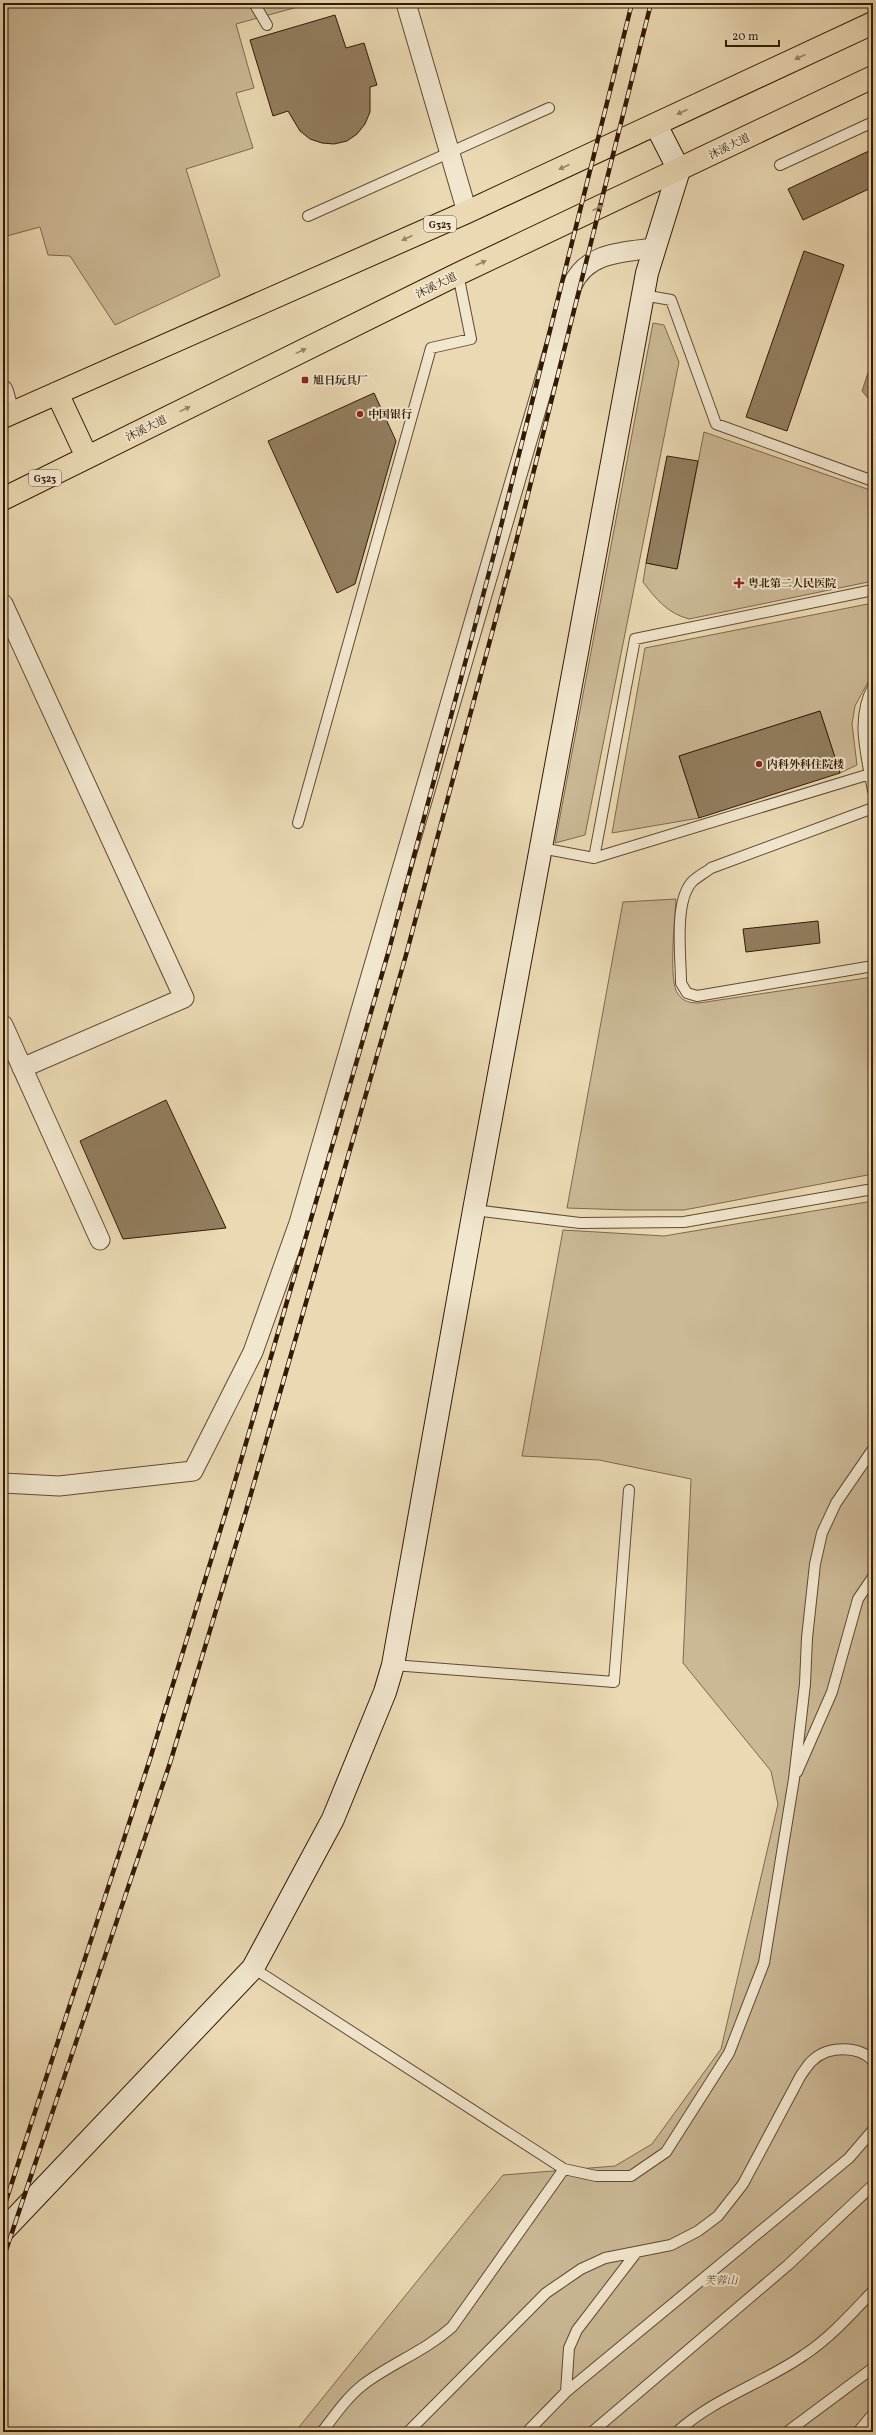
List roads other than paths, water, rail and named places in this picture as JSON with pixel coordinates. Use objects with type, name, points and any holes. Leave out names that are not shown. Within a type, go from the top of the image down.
[{"type":"highway","name":"G323","points":[[7,416],[467,212],[873,23]]},
{"type":"highway","name":"沐溪大道","points":[[3,499],[458,274],[873,77]]},
{"type":"highway","points":[[58,393],[87,457]]},
{"type":"main road","points":[[3,2231],[253,1968],[333,1819],[385,1692],[393,1665],[474,1210],[643,295],[655,248],[679,170],[656,125]]},
{"type":"street","points":[[406,3],[467,212]]},
{"type":"street","points":[[3,1483],[58,1486],[193,1471],[253,1352],[299,1223],[572,286],[578,273],[594,260],[612,254],[655,248]]},
{"type":"street","points":[[3,390],[7,416]]},
{"type":"street","points":[[3,604],[184,998],[22,1068]]},
{"type":"street","points":[[3,1025],[100,1240]]},
{"type":"lane","points":[[254,3],[267,25]]},
{"type":"lane","points":[[308,216],[548,108]]},
{"type":"lane","points":[[780,165],[873,122]]},
{"type":"lane","points":[[298,823],[431,348],[470,339],[458,274]]},
{"type":"lane","points":[[643,295],[671,300],[716,424],[873,481]]},
{"type":"lane","points":[[594,858],[635,639],[873,590]]},
{"type":"lane","points":[[873,687],[866,707],[863,724],[873,791]]},
{"type":"lane","points":[[541,848],[594,858],[870,774]]},
{"type":"lane","points":[[873,808],[711,868],[692,882],[684,894],[682,906],[682,983],[687,993],[697,996],[873,966]]},
{"type":"lane","points":[[474,1210],[580,1223],[677,1222],[873,1189]]},
{"type":"lane","points":[[253,1968],[564,2169],[596,2176],[631,2176],[666,2152],[729,2052],[764,1963],[794,1779],[805,1684],[812,1588],[821,1539],[836,1503],[873,1449]]},
{"type":"lane","points":[[393,1665],[614,1682],[629,1490]]},
{"type":"lane","points":[[794,1779],[814,1737],[832,1692],[858,1599],[873,1577]]},
{"type":"lane","points":[[408,2432],[546,2293],[581,2269],[605,2258],[671,2245],[698,2231],[718,2216],[743,2184],[801,2075],[812,2060],[822,2053],[839,2048],[854,2050],[873,2061]]},
{"type":"lane","points":[[527,2432],[566,2392],[838,2168],[854,2153],[873,2130]]},
{"type":"lane","points":[[322,2432],[349,2397],[364,2384],[437,2341],[452,2328],[564,2169]]},
{"type":"lane","points":[[592,2432],[788,2265],[873,2185]]},
{"type":"lane","points":[[566,2392],[569,2348],[577,2330],[636,2253]]},
{"type":"lane","points":[[677,2432],[722,2401],[804,2356],[841,2326],[873,2291]]},
{"type":"lane","points":[[787,2432],[873,2368]]},
{"type":"lane","points":[[858,2432],[873,2414]]},
{"type":"railway","points":[[3,2210],[150,1759],[228,1505],[389,950],[494,554],[632,3]]},
{"type":"railway","points":[[3,2259],[170,1763],[246,1511],[406,955],[512,558],[651,3]]},
{"type":"place","name":"旭日玩具厂","points":[[305,380]]},
{"type":"place","name":"中国银行","points":[[360,414]]},
{"type":"place","name":"粤北第二人民医院","points":[[739,583]]},
{"type":"place","name":"内科外科住院楼","points":[[759,764]]},
{"type":"park label","name":"芙蓉山","points":[[721,2280]]}]
